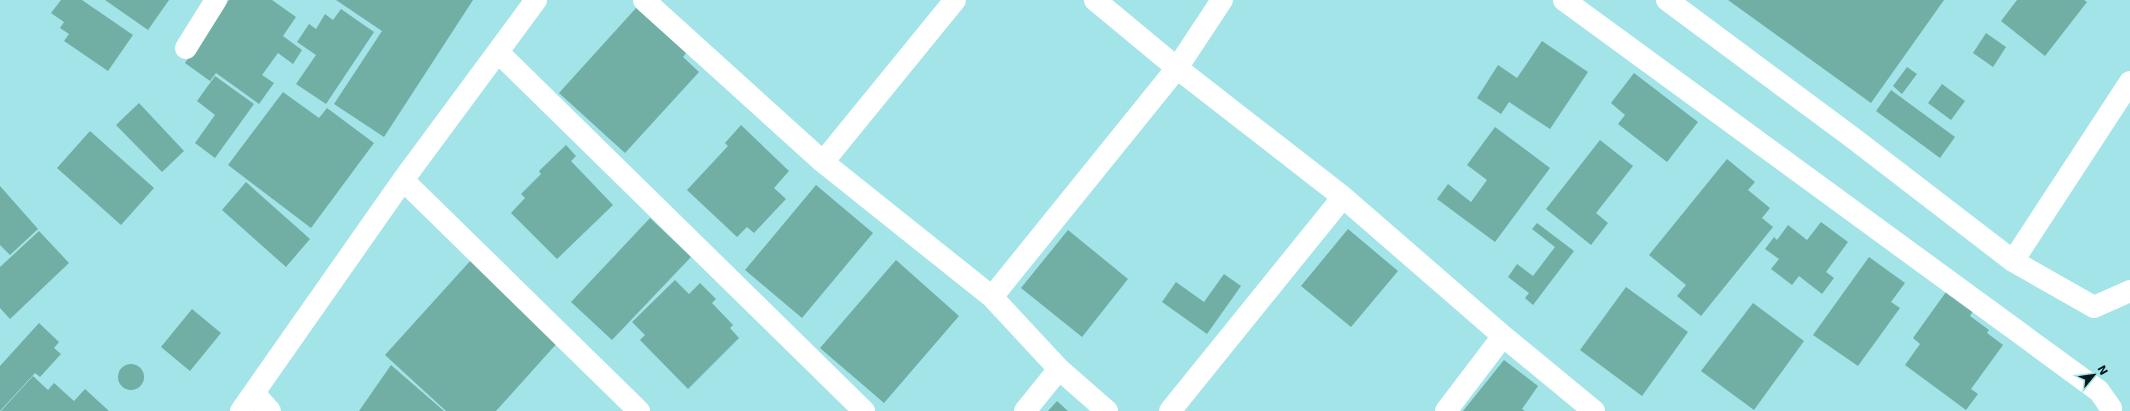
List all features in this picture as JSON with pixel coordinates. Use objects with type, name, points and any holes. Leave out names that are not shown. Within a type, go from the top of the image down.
[{"type":"street","points":[[186,48],[216,0]]},
{"type":"street","points":[[241,411],[403,180],[536,0]]},
{"type":"street","points":[[644,0],[823,162],[992,297],[1059,369],[1107,411]]},
{"type":"street","points":[[823,162],[954,0]]},
{"type":"street","points":[[1095,0],[1177,68],[1343,197],[1503,336],[1594,411]]},
{"type":"street","points":[[992,297],[1177,68],[1222,0]]},
{"type":"street","points":[[1564,0],[2099,391],[2111,408],[2110,411]]},
{"type":"street","points":[[1666,0],[1853,138],[2013,261],[2094,307],[2130,291]]},
{"type":"street","points":[[498,52],[864,411]]},
{"type":"street","points":[[2013,261],[2130,82]]},
{"type":"street","points":[[403,180],[639,411]]},
{"type":"street","points":[[1170,411],[1343,197]]},
{"type":"street","points":[[1446,411],[1503,336]]},
{"type":"street","points":[[1025,411],[1059,369]]},
{"type":"street","points":[[254,393],[270,411]]},
{"type":"building","points":[[61,0],[82,0],[133,35],[108,71],[64,41],[69,34],[60,28],[64,22],[51,13]]},
{"type":"building","points":[[105,0],[169,0],[148,30]]},
{"type":"building","points":[[229,0],[272,0],[296,17],[283,36],[302,50],[293,64],[278,53],[262,75],[274,83],[259,104],[216,73],[210,81],[185,63]]},
{"type":"building","points":[[336,0],[473,0],[384,137],[334,104],[382,31]]},
{"type":"building","points":[[1728,0],[1944,0],[1871,103]]},
{"type":"building","points":[[2017,0],[2084,0],[2087,2],[2045,56],[2001,21]]},
{"type":"building","points":[[636,8],[686,53],[683,57],[699,72],[625,153],[559,93]]},
{"type":"building","points":[[341,9],[374,32],[326,104],[296,84],[316,55],[297,42],[309,24],[316,29],[325,14],[333,20]]},
{"type":"building","points":[[1986,33],[2006,47],[1993,67],[1973,53]]},
{"type":"building","points":[[1542,41],[1588,72],[1550,129],[1509,102],[1501,114],[1477,98],[1498,65],[1517,78]]},
{"type":"building","points":[[1907,67],[1917,74],[1902,94],[1893,86]]},
{"type":"building","points":[[1634,73],[1698,122],[1667,162],[1618,124],[1625,115],[1611,103]]},
{"type":"building","points":[[215,76],[254,104],[215,158],[195,143],[215,115],[197,101]]},
{"type":"building","points":[[1942,84],[1965,101],[1951,120],[1928,103]]},
{"type":"building","points":[[1891,90],[1955,137],[1940,158],[1876,111]]},
{"type":"building","points":[[283,92],[319,118],[327,108],[374,143],[311,228],[228,165]]},
{"type":"building","points":[[139,103],[184,151],[162,172],[116,125]]},
{"type":"building","points":[[741,125],[789,171],[774,188],[786,199],[754,233],[747,227],[737,237],[687,190],[728,146],[725,143]]},
{"type":"building","points":[[1495,127],[1550,168],[1495,242],[1437,199],[1448,184],[1471,202],[1487,180],[1467,165]]},
{"type":"building","points":[[90,131],[154,188],[121,225],[57,168]]},
{"type":"building","points":[[1600,140],[1633,166],[1596,213],[1608,223],[1591,245],[1546,209]]},
{"type":"building","points":[[566,145],[576,156],[571,161],[613,205],[557,259],[511,213],[525,198],[521,194],[541,174],[539,171]]},
{"type":"building","points":[[1727,159],[1755,182],[1748,190],[1770,208],[1762,218],[1773,227],[1701,316],[1677,296],[1686,285],[1649,255]]},
{"type":"building","points":[[246,182],[310,239],[286,267],[222,210]]},
{"type":"building","points":[[816,185],[873,233],[802,318],[745,270]]},
{"type":"building","points":[[0,186],[38,229],[10,255],[0,245]]},
{"type":"building","points":[[650,218],[691,257],[612,340],[571,302]]},
{"type":"building","points":[[1821,222],[1848,242],[1826,272],[1834,278],[1822,294],[1799,276],[1792,285],[1771,269],[1779,259],[1765,249],[1774,237],[1777,240],[1788,225],[1807,240]]},
{"type":"building","points":[[1537,223],[1574,251],[1533,305],[1525,298],[1529,293],[1508,277],[1517,264],[1533,276],[1555,247],[1532,229]]},
{"type":"building","points":[[1348,229],[1398,271],[1351,327],[1301,286]]},
{"type":"building","points":[[1068,230],[1128,279],[1082,337],[1021,288]]},
{"type":"building","points":[[39,231],[69,263],[10,319],[0,308],[0,267]]},
{"type":"building","points":[[1869,257],[1905,283],[1891,302],[1900,308],[1858,366],[1813,335]]},
{"type":"building","points":[[471,260],[559,341],[496,411],[446,411],[385,355]]},
{"type":"building","points":[[896,260],[959,316],[884,403],[820,348]]},
{"type":"building","points":[[1224,274],[1241,286],[1207,334],[1162,302],[1176,282],[1204,302]]},
{"type":"building","points":[[675,280],[689,294],[700,283],[716,299],[712,303],[733,325],[730,328],[739,338],[688,389],[640,340],[645,335],[632,322]]},
{"type":"building","points":[[1626,287],[1688,332],[1642,396],[1580,350]]},
{"type":"building","points":[[1946,292],[1973,311],[1970,316],[1989,330],[1987,333],[2003,345],[1971,389],[1978,394],[1966,410],[1905,365],[1920,344],[1913,338]]},
{"type":"building","points":[[1753,303],[1804,341],[1754,410],[1701,371]]},
{"type":"building","points":[[192,309],[221,333],[190,371],[161,347]]},
{"type":"building","points":[[39,323],[59,342],[54,348],[61,354],[40,377],[35,373],[0,411],[0,366]]},
{"type":"building","points":[[1504,360],[1538,386],[1522,409],[1525,411],[1463,411]]},
{"type":"building","points":[[131,364],[140,368],[144,377],[140,386],[131,390],[122,386],[118,377],[122,368]]},
{"type":"building","points":[[391,365],[444,411],[359,411]]},
{"type":"building","points":[[33,376],[48,390],[54,383],[74,401],[85,389],[109,411],[1,411]]},
{"type":"building","points":[[1057,401],[1068,411],[1048,411]]}]
